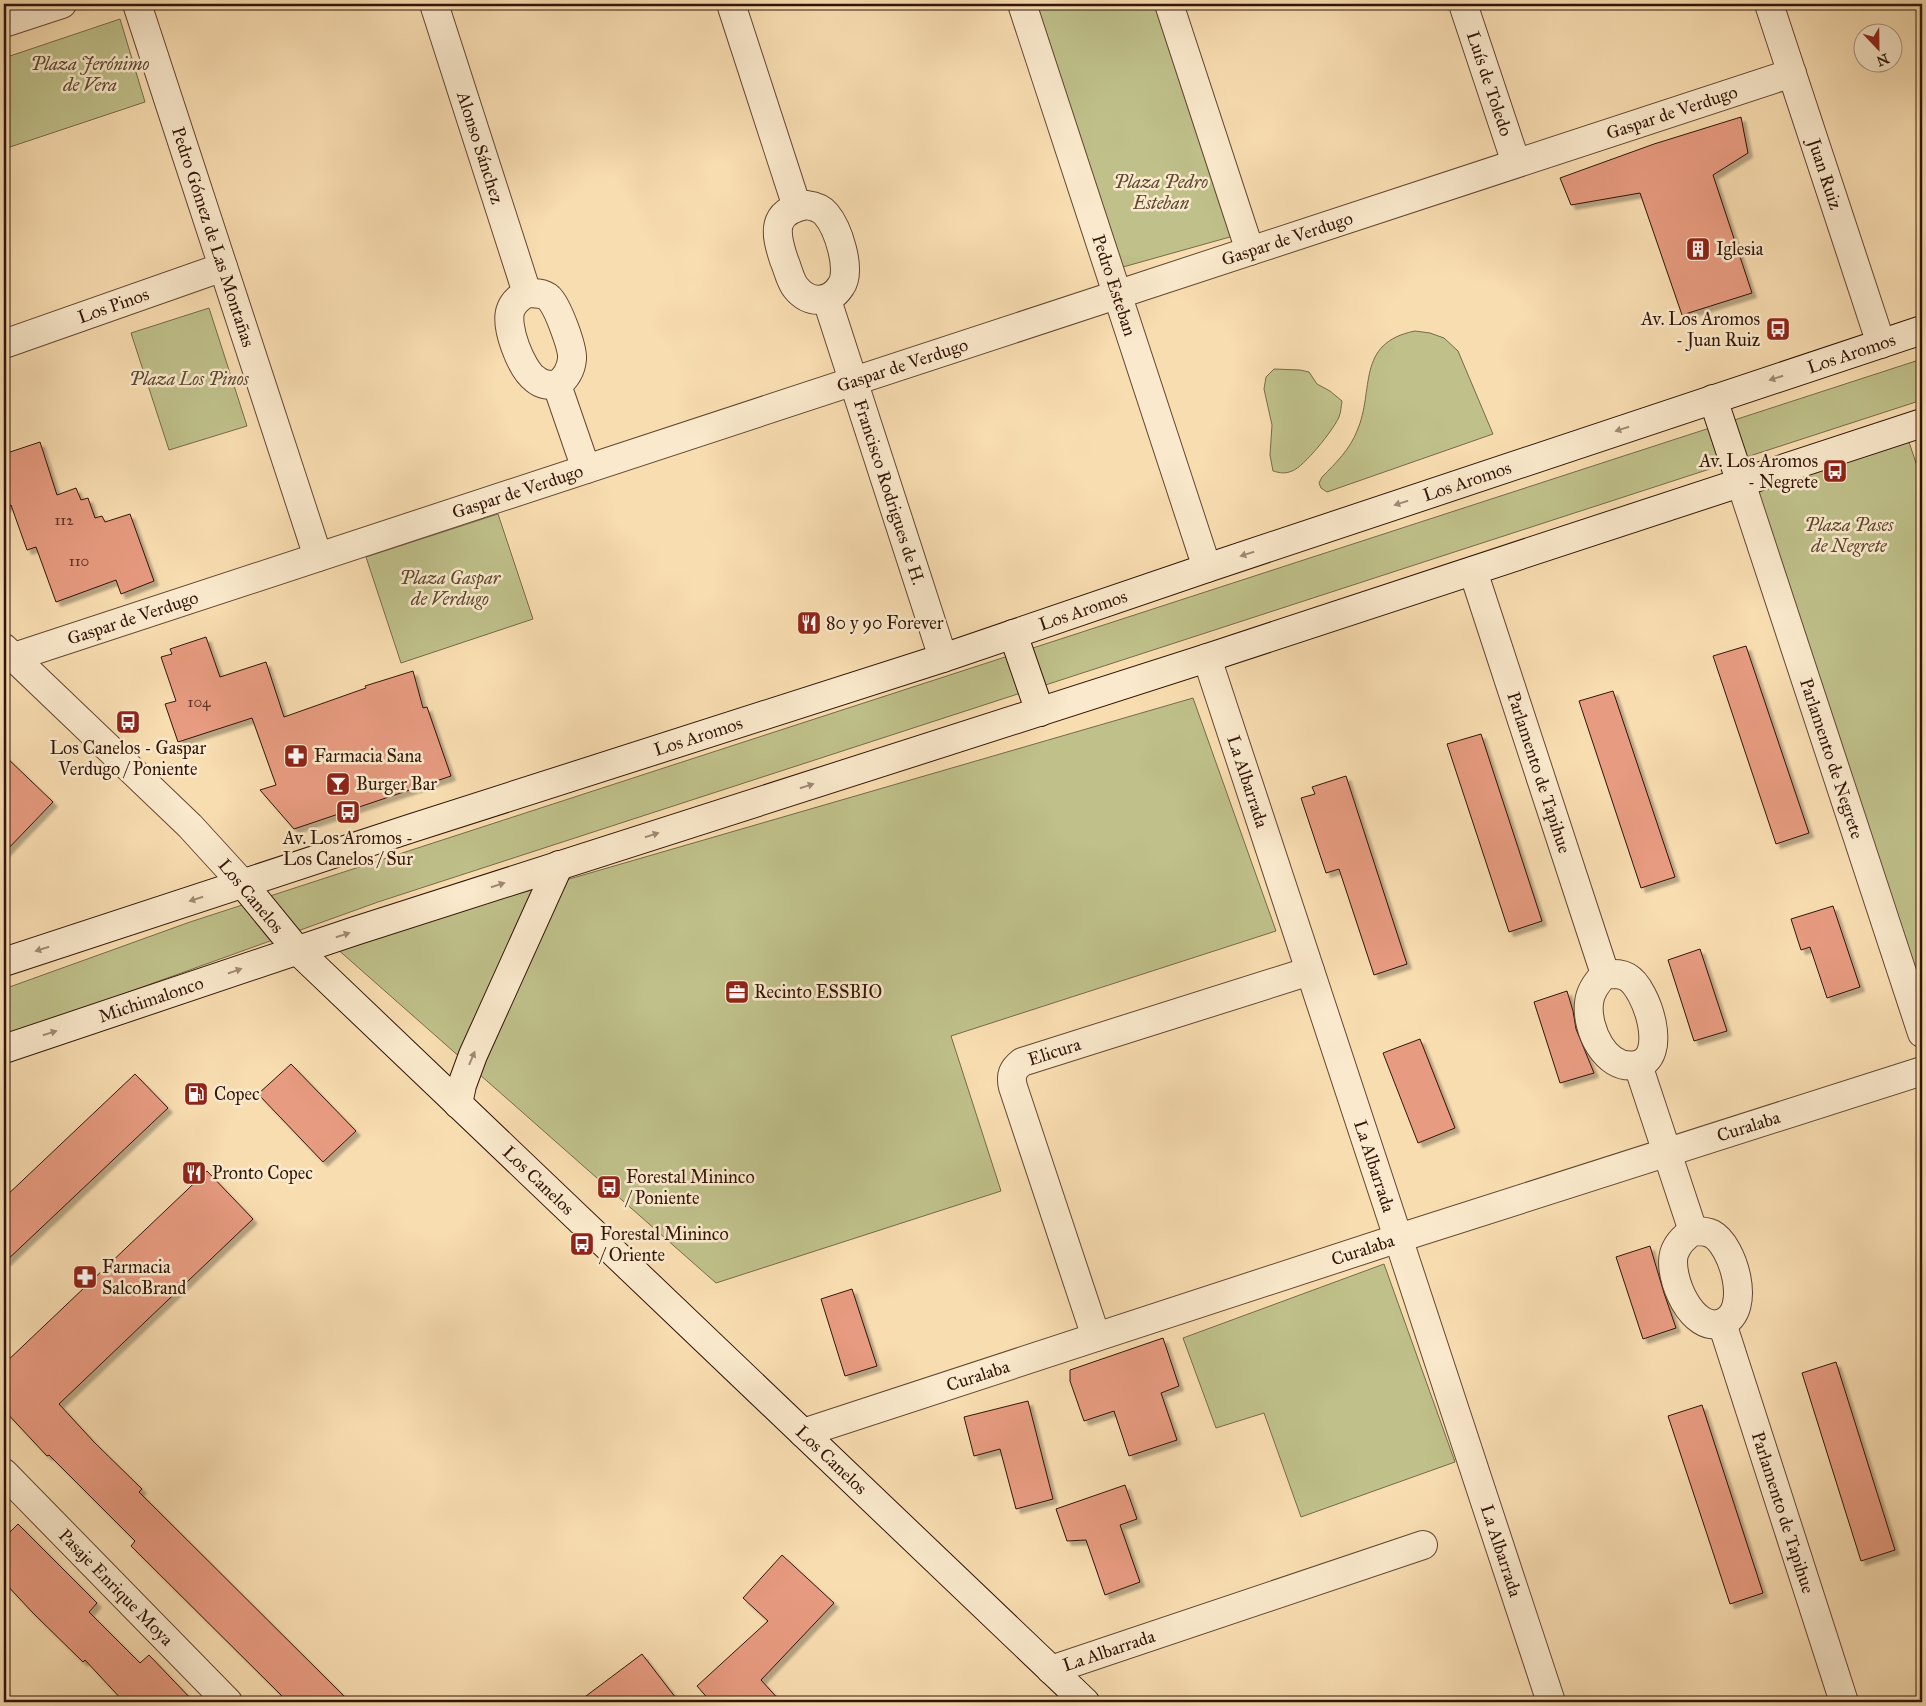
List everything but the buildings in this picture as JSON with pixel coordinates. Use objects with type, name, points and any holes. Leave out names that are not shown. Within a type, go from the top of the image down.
[{"type":"street","points":[[4,23],[62,4]]},
{"type":"street","name":"Pedro Gómez de Las Montañas","points":[[137,4],[318,556]]},
{"type":"street","name":"Alonso Sánchez","points":[[434,4],[528,293]]},
{"type":"street","points":[[731,4],[797,207]]},
{"type":"street","name":"Pedro Esteban","points":[[1022,4],[1207,568]]},
{"type":"street","points":[[1169,4],[1250,251]]},
{"type":"street","name":"Luís de Toledo","points":[[1463,4],[1516,163]]},
{"type":"street","name":"Juan Ruiz","points":[[1769,4],[1881,344]]},
{"type":"street","name":"Gaspar de Verdugo","points":[[9,652],[318,556],[586,469],[1792,73]]},
{"type":"street","points":[[815,206],[826,213],[832,223],[845,261],[846,272],[843,283],[837,293],[827,300],[815,300],[805,296],[796,288],[790,278],[778,240],[777,230],[781,220],[788,211],[797,207],[815,206]]},
{"type":"street","name":"Los Pinos","points":[[4,344],[223,267]]},
{"type":"street","points":[[528,293],[542,294],[553,303],[572,352],[571,367],[563,380],[557,385],[545,385],[528,373],[522,363],[510,328],[510,310],[520,297],[528,293]]},
{"type":"street","name":"Francisco Rodrigues de H.","points":[[827,300],[943,658]]},
{"type":"street","name":"Los Aromos","points":[[243,884],[943,658],[1922,330]]},
{"type":"street","points":[[557,385],[586,469]]},
{"type":"street","name":"Parlamento de Negrete","points":[[1713,399],[1922,1033]]},
{"type":"street","points":[[297,950],[1208,658],[1741,483],[1921,427]]},
{"type":"street","name":"Parlamento de Tapihue","points":[[1473,571],[1605,974]]},
{"type":"street","points":[[1013,634],[1040,712]]},
{"type":"street","name":"Los Canelos","points":[[9,652],[190,826],[243,884],[297,950],[1085,1702]]},
{"type":"street","name":"La Albarrada","points":[[1208,658],[1551,1702]]},
{"type":"street","points":[[458,1104],[462,1085],[473,1055],[559,865]]},
{"type":"street","points":[[4,962],[243,884]]},
{"type":"street","name":"Michimalonco","points":[[4,1049],[297,950]]},
{"type":"street","name":"Elicura","points":[[1096,1337],[1013,1086],[1011,1079],[1013,1071],[1022,1062],[1310,971]]},
{"type":"street","points":[[1605,974],[1617,974],[1628,978],[1636,984],[1641,992],[1654,1033],[1654,1042],[1649,1055],[1638,1065],[1625,1065],[1614,1061],[1605,1053],[1593,1028],[1589,1016],[1589,1003],[1592,990],[1605,974]]},
{"type":"street","points":[[1638,1065],[1693,1231]]},
{"type":"street","name":"Curalaba","points":[[803,1434],[1398,1238],[1922,1071]]},
{"type":"street","points":[[1693,1231],[1711,1233],[1720,1239],[1727,1249],[1740,1296],[1737,1308],[1722,1323],[1710,1323],[1698,1318],[1689,1310],[1676,1279],[1673,1266],[1674,1255],[1678,1245],[1693,1231]]},
{"type":"street","name":"Parlamento de Tapihue","points":[[1722,1323],[1844,1702]]},
{"type":"street","name":"Pasaje Enrique Moya","points":[[4,1473],[228,1702]]},
{"type":"street","name":"La Albarrada","points":[[1051,1670],[1422,1545]]},
{"type":"green space","name":"Plaza Pedro Esteban","points":[[1037,4],[1160,4],[1237,235],[1123,267]]},
{"type":"green space","name":"Plaza Jerónimo de Vera","points":[[120,19],[145,102],[4,149],[4,58]]},
{"type":"green space","name":"Plaza Los Pinos","points":[[209,308],[247,426],[169,450],[131,333]]},
{"type":"green space","points":[[1415,331],[1430,333],[1444,338],[1458,351],[1493,434],[1327,492],[1321,488],[1319,483],[1322,477],[1347,450],[1354,438],[1362,415],[1370,370],[1375,357],[1383,346],[1396,337]]},
{"type":"green space","points":[[1922,359],[1922,400],[378,902],[4,1037],[4,989],[190,922]]},
{"type":"green space","points":[[1274,369],[1309,372],[1317,384],[1330,391],[1342,401],[1339,417],[1325,438],[1304,463],[1285,473],[1273,471],[1270,455],[1272,425],[1264,389],[1266,377]]},
{"type":"green space","name":"Plaza Pases de Negrete","points":[[1908,439],[1922,481],[1922,994],[1757,488]]},
{"type":"green space","name":"Plaza Gaspar de Verdugo","points":[[498,514],[533,619],[401,663],[366,557]]},
{"type":"green space","name":"Recinto ESSBIO","points":[[1193,698],[1276,931],[951,1036],[1001,1191],[716,1283],[335,947]]},
{"type":"green space","points":[[1384,1264],[1455,1462],[1301,1517],[1264,1413],[1216,1428],[1183,1338]]},
{"type":"place","name":"Iglesia","points":[[1698,249]]},
{"type":"place","name":"Av. Los Aromos - Juan Ruiz","points":[[1778,329]]},
{"type":"place","name":"Av. Los Aromos - Negrete","points":[[1835,471]]},
{"type":"place","name":"80 y 90 Forever","points":[[809,623]]},
{"type":"place","name":"Los Canelos - Gaspar Verdugo / Poniente","points":[[128,722]]},
{"type":"place","name":"Farmacia Sana","points":[[296,756]]},
{"type":"place","name":"Burger Bar","points":[[338,784]]},
{"type":"place","name":"Av. Los Aromos - Los Canelos / Sur","points":[[348,812]]},
{"type":"place","name":"Recinto ESSBIO","points":[[737,992]]},
{"type":"place","name":"Copec","points":[[196,1094]]},
{"type":"place","name":"Pronto Copec","points":[[194,1173]]},
{"type":"place","name":"Forestal Mininco / Poniente","points":[[609,1187]]},
{"type":"place","name":"Forestal Mininco / Oriente","points":[[582,1244]]},
{"type":"place","name":"Farmacia SalcoBrand","points":[[85,1277]]}]
